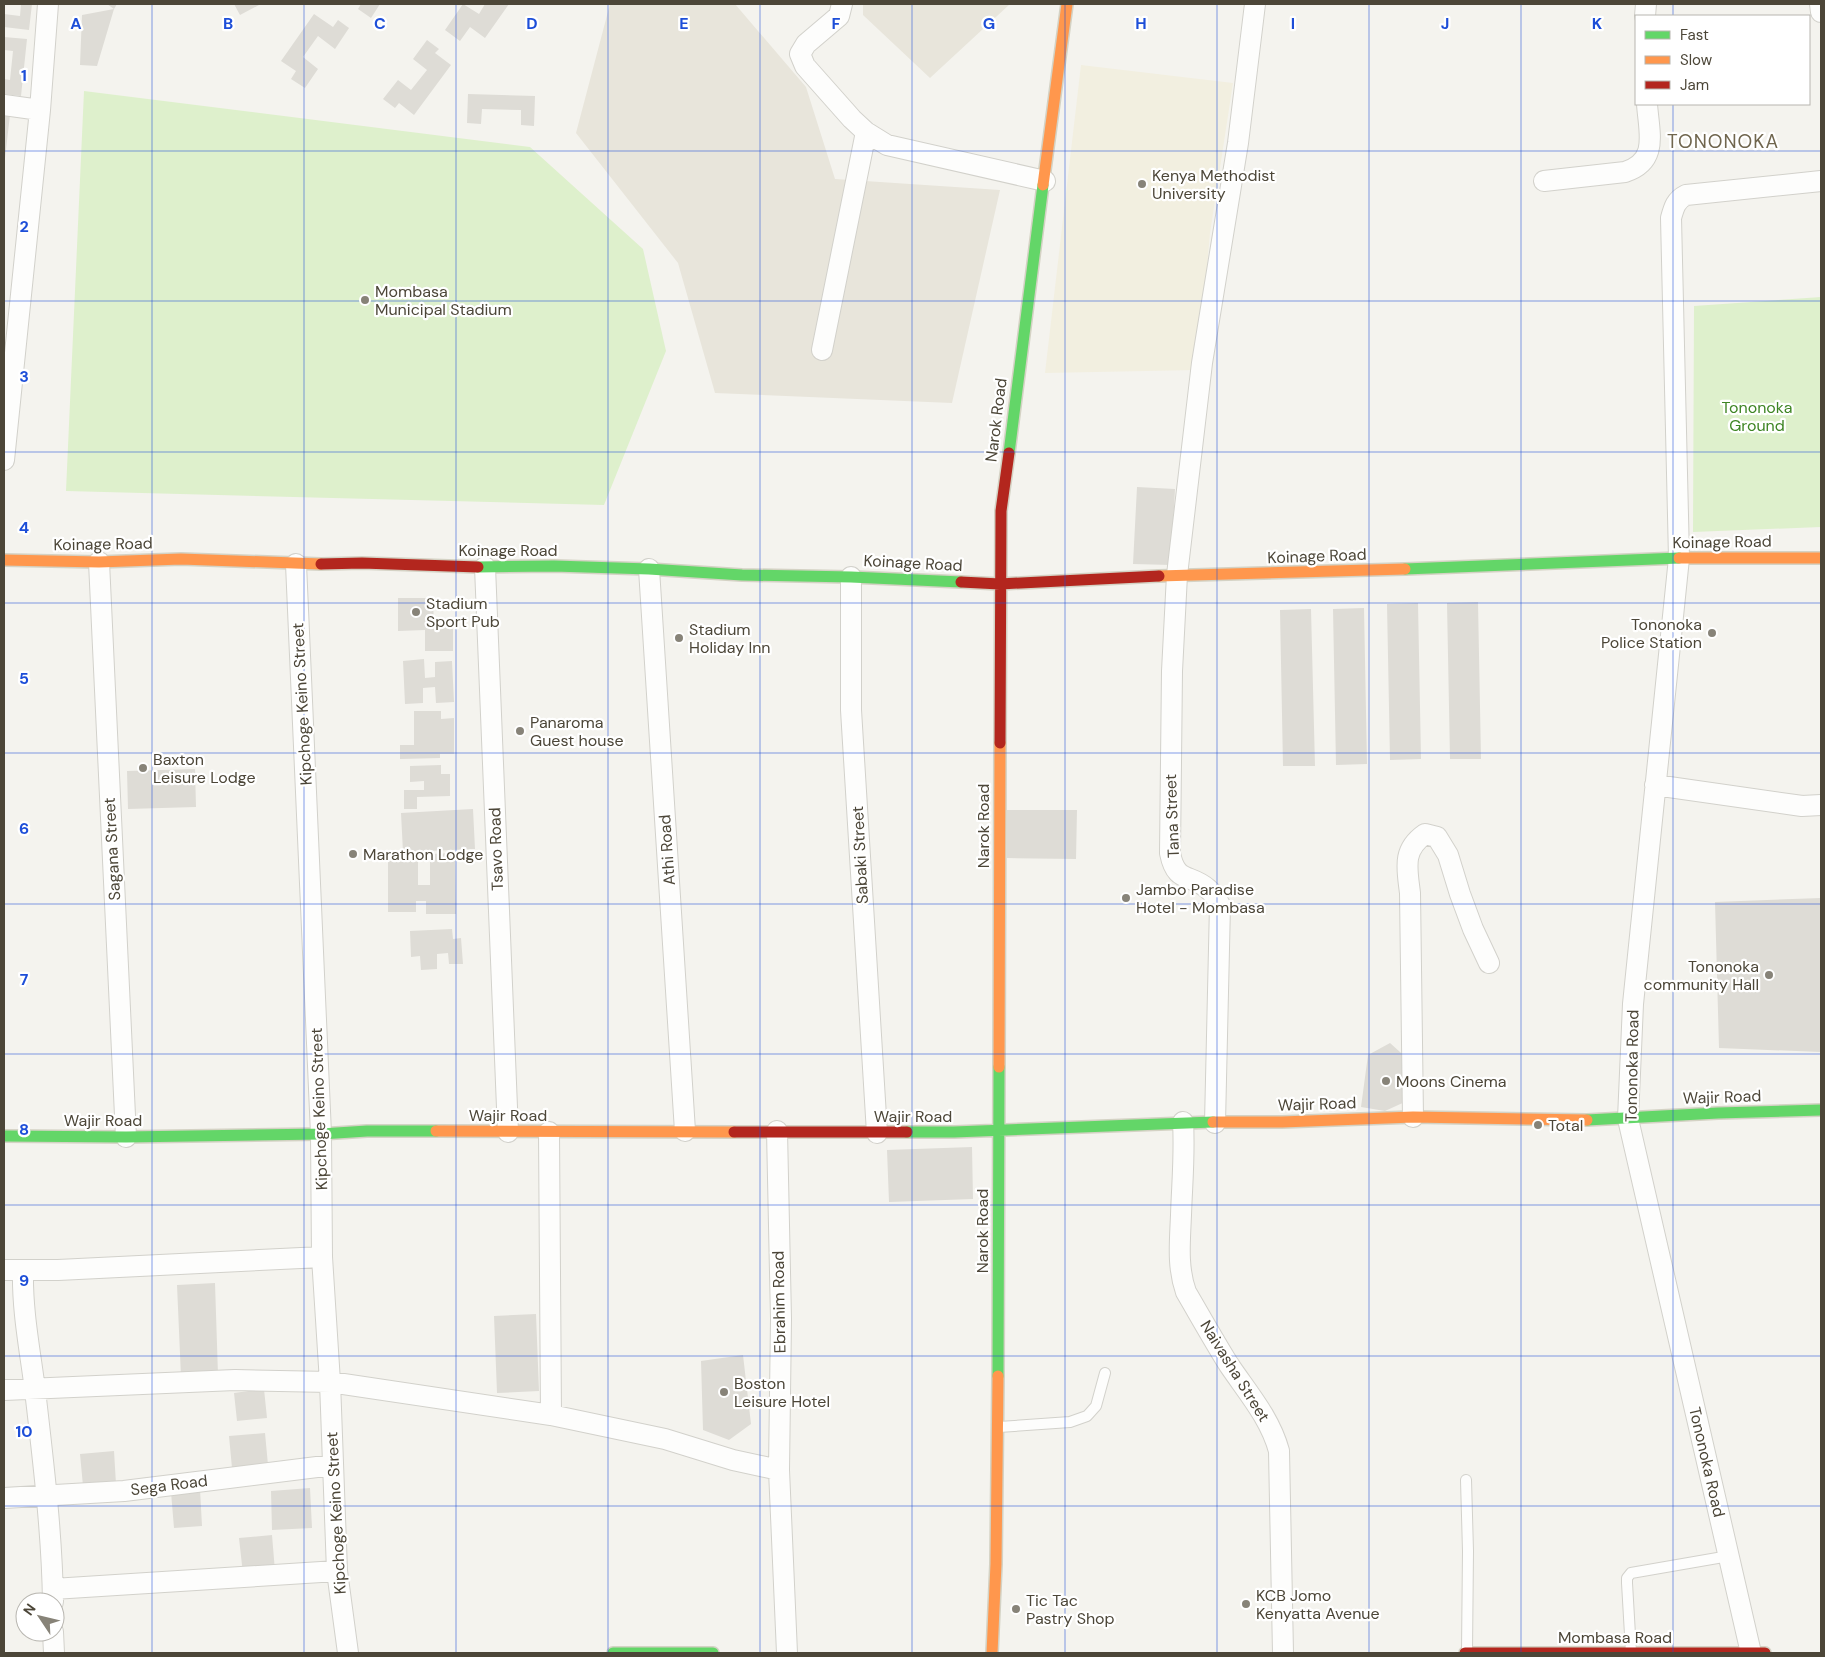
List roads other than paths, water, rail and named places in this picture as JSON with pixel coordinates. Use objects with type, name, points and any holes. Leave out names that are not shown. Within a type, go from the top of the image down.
[{"type":"main road","name":"Narok Road","points":[[992,1653],[996,1564],[999,1221],[1001,511],[1067,4]]},
{"type":"main road","name":"Koinage Road","points":[[4,560],[99,562],[181,559],[296,564],[362,563],[485,567],[554,566],[1000,584],[1178,575],[1444,568],[1679,558],[1821,558]]},
{"type":"main road","name":"Wajir Road","points":[[4,1136],[126,1137],[321,1134],[368,1131],[998,1132],[1030,1128],[1183,1122],[1322,1121],[1413,1116],[1628,1119],[1718,1113],[1821,1110]]},
{"type":"main road","points":[[613,1653],[713,1653]]},
{"type":"main road","name":"Mombasa Road","points":[[1466,1653],[1765,1653]]},
{"type":"street","points":[[4,460],[40,110],[48,4]]},
{"type":"street","points":[[842,4],[839,16],[806,44],[800,54],[805,66],[866,132],[887,146],[1045,181]]},
{"type":"street","name":"Tana Street","points":[[1215,1123],[1220,905],[1207,888],[1181,875],[1174,868],[1170,853],[1172,671],[1178,575],[1202,363],[1238,143],[1256,4]]},
{"type":"street","points":[[1820,4],[1821,12]]},
{"type":"street","points":[[4,105],[40,110]]},
{"type":"street","points":[[1544,181],[1624,172],[1643,163],[1648,155],[1650,146],[1647,105]]},
{"type":"street","points":[[822,350],[866,132]]},
{"type":"street","name":"Tononoka Road","points":[[1751,1653],[1628,1119],[1633,1004],[1679,558],[1671,218],[1679,199],[1695,193],[1821,180]]},
{"type":"street","name":"Sagana Street","points":[[99,562],[126,1137]]},
{"type":"street","name":"Kipchoge Keino Street","points":[[296,564],[321,1134],[322,1257],[334,1465],[337,1570],[348,1653]]},
{"type":"street","name":"Tsavo Road","points":[[485,567],[508,1132]]},
{"type":"street","name":"Athi Road","points":[[649,569],[685,1132]]},
{"type":"street","name":"Sabaki Street","points":[[851,577],[851,710],[877,1132]]},
{"type":"street","points":[[1655,785],[1802,806],[1821,805]]},
{"type":"street","points":[[1413,1116],[1410,893],[1408,870],[1410,851],[1416,841],[1425,834],[1437,837],[1448,855],[1466,911],[1489,963]]},
{"type":"street","name":"Naivasha Street","points":[[1183,1122],[1184,1146],[1180,1233],[1180,1271],[1182,1281],[1186,1292],[1228,1363],[1260,1408],[1276,1439],[1279,1451],[1283,1653]]},
{"type":"street","points":[[549,1132],[551,1415]]},
{"type":"street","name":"Ebrahim Road","points":[[777,1132],[781,1319],[779,1470],[787,1653]]},
{"type":"street","points":[[53,1592],[46,1495],[35,1388],[24,1319],[13,1270],[58,1270],[322,1257]]},
{"type":"street","points":[[4,1390],[235,1380],[330,1382],[551,1415],[665,1439],[733,1460],[779,1470]]},
{"type":"street","name":"Sega Road","points":[[4,1498],[124,1490],[334,1465]]},
{"type":"street","points":[[65,1594],[337,1570]]},
{"type":"lane","points":[[997,1427],[1070,1422],[1087,1416],[1096,1406],[1105,1373]]},
{"type":"lane","points":[[1466,1480],[1468,1551],[1466,1653]]},
{"type":"lane","points":[[1631,1653],[1627,1583],[1627,1578],[1631,1574],[1729,1556]]},
{"type":"place","name":"Kenya Methodist University","points":[[1142,184]]},
{"type":"place","name":"Mombasa Municipal Stadium","points":[[365,300]]},
{"type":"place","name":"Stadium Sport Pub","points":[[416,612]]},
{"type":"place","name":"Tononoka Police Station","points":[[1712,633]]},
{"type":"place","name":"Stadium Holiday Inn","points":[[679,638]]},
{"type":"place","name":"Panaroma Guest house","points":[[520,731]]},
{"type":"place","name":"Baxton Leisure Lodge","points":[[143,768]]},
{"type":"place","name":"Marathon Lodge","points":[[353,854]]},
{"type":"place","name":"Jambo Paradise Hotel - Mombasa","points":[[1126,898]]},
{"type":"place","name":"Tononoka community Hall","points":[[1769,975]]},
{"type":"place","name":"Moons Cinema","points":[[1386,1081]]},
{"type":"place","name":"Total","points":[[1538,1125]]},
{"type":"place","name":"Boston Leisure Hotel","points":[[724,1392]]},
{"type":"place","name":"KCB Jomo Kenyatta Avenue","points":[[1246,1604]]},
{"type":"place","name":"Tic Tac Pastry Shop","points":[[1016,1609]]},
{"type":"district","name":"TONONOKA","points":[[1723,141]]},
{"type":"park label","name":"Tononoka Ground","points":[[1757,416]]}]
